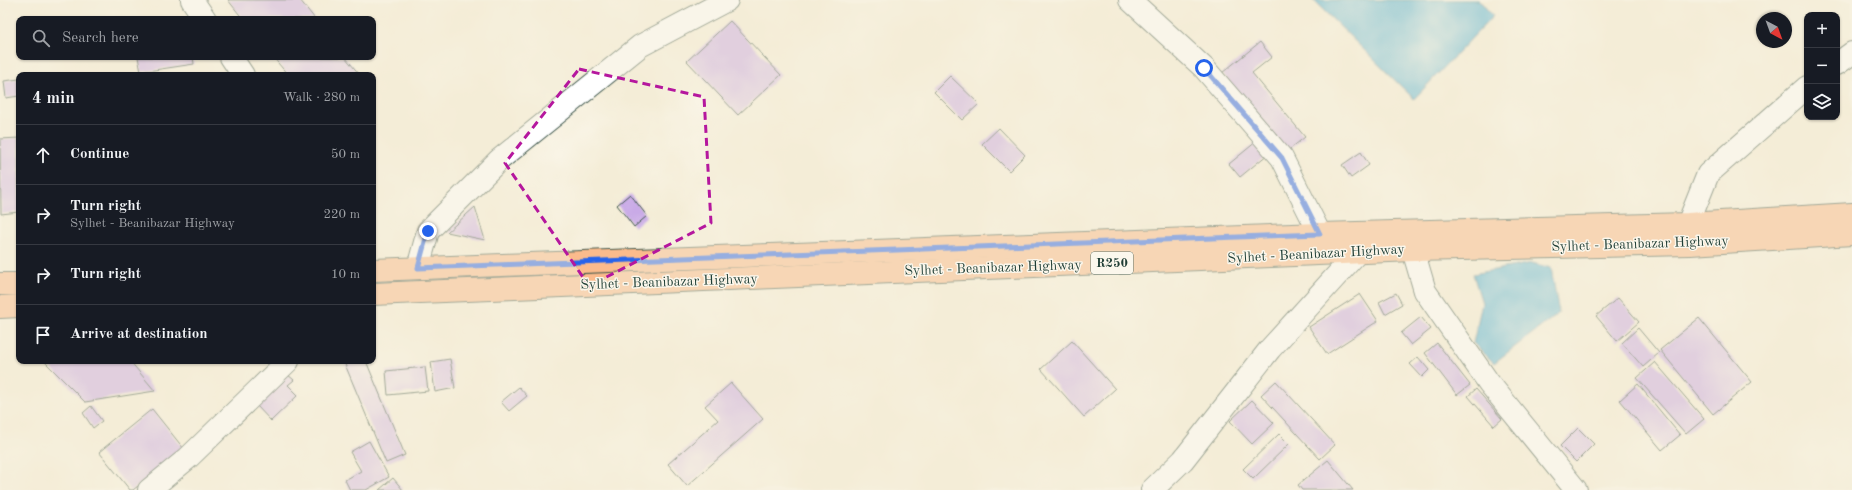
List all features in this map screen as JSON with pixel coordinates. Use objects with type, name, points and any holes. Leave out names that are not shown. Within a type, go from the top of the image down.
[{"type":"main road","name":"Sylhet - Beanibazar Highway","points":[[376,270],[1320,234],[1688,224],[1852,214]]},
{"type":"main road","name":"Sylhet - Beanibazar Highway","points":[[376,294],[1357,252],[1690,244],[1852,234]]},
{"type":"main road","points":[[0,284],[16,284]]},
{"type":"main road","points":[[0,307],[16,306]]},
{"type":"street","points":[[192,0],[203,16]]},
{"type":"street","points":[[418,268],[428,231],[499,160],[640,46],[727,0]]},
{"type":"street","points":[[1130,0],[1204,68],[1282,158],[1320,234]]},
{"type":"street","points":[[1840,62],[1852,53]]},
{"type":"street","points":[[233,60],[242,72]]},
{"type":"street","points":[[1688,224],[1708,174],[1804,89]]},
{"type":"street","points":[[1413,250],[1425,291],[1489,383],[1576,490]]},
{"type":"street","points":[[1152,490],[1183,460],[1270,348],[1357,252]]},
{"type":"street","points":[[149,490],[188,458],[285,364]]},
{"type":"highlighted area","points":[[579,69],[704,97],[711,223],[589,286],[505,163]]},
{"type":"water","points":[[1313,0],[1479,0],[1493,16],[1414,99]]},
{"type":"water","points":[[1532,263],[1551,268],[1559,313],[1494,363],[1473,343],[1482,303],[1473,274]]},
{"type":"building","points":[[228,0],[300,0],[313,16],[241,16]]},
{"type":"building","points":[[730,21],[781,75],[738,115],[687,61]]},
{"type":"building","points":[[1260,42],[1272,57],[1252,73],[1305,137],[1286,152],[1222,73]]},
{"type":"building","points":[[139,60],[193,60],[194,64],[141,72]]},
{"type":"building","points":[[276,60],[348,60],[358,72],[286,72]]},
{"type":"building","points":[[950,76],[979,104],[962,120],[934,92]]},
{"type":"building","points":[[16,79],[16,96],[6,98],[4,81]]},
{"type":"building","points":[[999,128],[1025,155],[1009,171],[982,144]]},
{"type":"building","points":[[16,138],[16,212],[1,214],[0,139]]},
{"type":"building","points":[[1257,141],[1268,154],[1240,177],[1229,164]]},
{"type":"building","points":[[1361,152],[1369,165],[1351,178],[1342,165]]},
{"type":"building","points":[[630,194],[647,216],[634,227],[617,205]]},
{"type":"building","points":[[475,207],[485,240],[447,232]]},
{"type":"building","points":[[1396,293],[1402,304],[1385,314],[1379,302]]},
{"type":"building","points":[[1360,294],[1378,321],[1327,354],[1309,327]]},
{"type":"building","points":[[1618,298],[1639,322],[1617,341],[1596,316]]},
{"type":"building","points":[[1421,317],[1431,329],[1411,345],[1401,333]]},
{"type":"building","points":[[1699,318],[1752,382],[1713,414],[1660,350]]},
{"type":"building","points":[[1638,328],[1659,353],[1643,367],[1622,343]]},
{"type":"building","points":[[1072,341],[1115,389],[1084,417],[1041,369]]},
{"type":"building","points":[[1437,343],[1470,385],[1457,395],[1425,353]]},
{"type":"building","points":[[1418,357],[1429,370],[1422,377],[1410,364]]},
{"type":"building","points":[[450,359],[455,388],[435,392],[431,362]]},
{"type":"building","points":[[1655,362],[1704,419],[1686,434],[1637,378]]},
{"type":"building","points":[[47,364],[132,364],[155,391],[85,402]]},
{"type":"building","points":[[345,364],[367,364],[405,455],[386,463]]},
{"type":"building","points":[[425,367],[428,391],[388,395],[386,371]]},
{"type":"building","points":[[287,374],[294,380],[288,385],[298,395],[271,421],[256,405]]},
{"type":"building","points":[[1276,381],[1335,445],[1320,459],[1261,395]]},
{"type":"building","points":[[731,383],[763,419],[687,486],[668,464],[718,420],[705,406]]},
{"type":"building","points":[[1638,384],[1680,435],[1662,450],[1620,400]]},
{"type":"building","points":[[519,387],[527,396],[509,411],[501,402]]},
{"type":"building","points":[[1476,389],[1502,419],[1494,426],[1468,396]]},
{"type":"building","points":[[1252,400],[1274,423],[1252,444],[1230,421]]},
{"type":"building","points":[[91,406],[102,421],[93,428],[83,413]]},
{"type":"building","points":[[152,409],[184,449],[133,490],[130,490],[99,452]]},
{"type":"building","points":[[1578,428],[1594,444],[1576,462],[1560,446]]},
{"type":"building","points":[[1279,434],[1289,444],[1253,479],[1243,469]]},
{"type":"building","points":[[369,441],[389,477],[366,490],[350,490],[345,480],[361,471],[350,452]]},
{"type":"building","points":[[1328,460],[1353,490],[1302,490],[1298,485]]},
{"type":"building","points":[[393,478],[403,490],[379,490]]},
{"type":"route","points":[[428,231],[418,268],[1320,234],[1282,158],[1204,68]]}]
